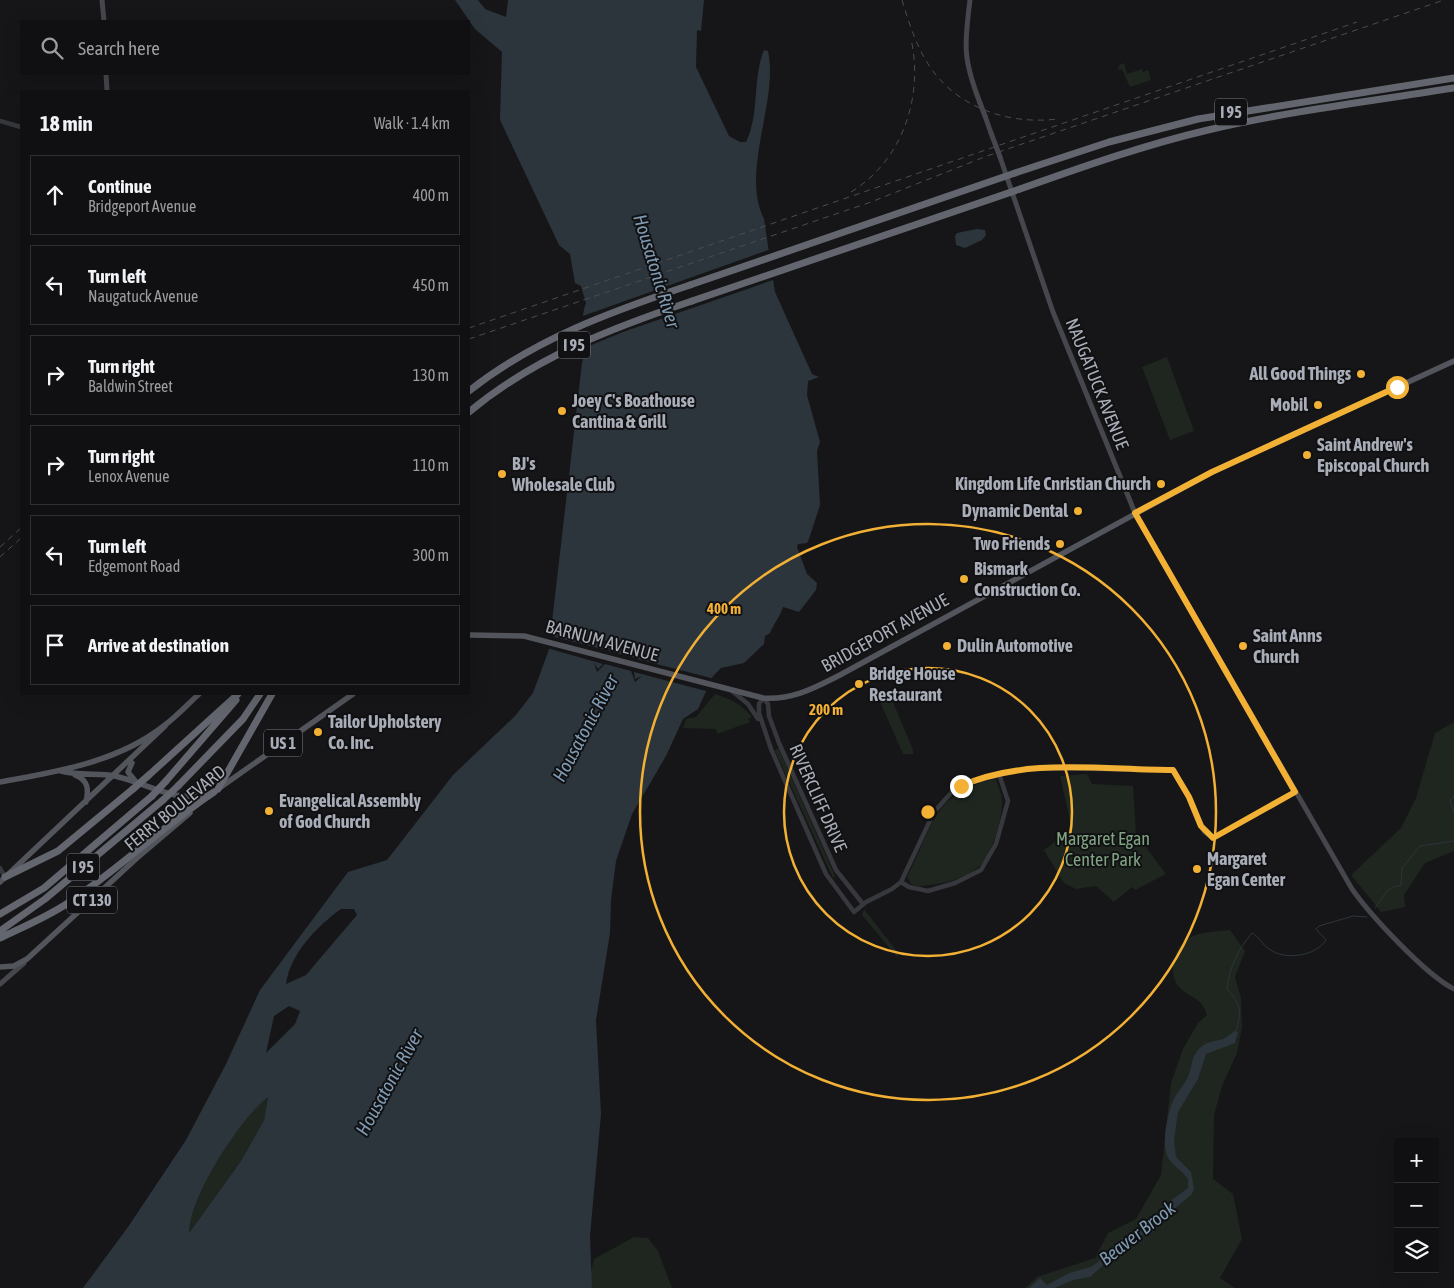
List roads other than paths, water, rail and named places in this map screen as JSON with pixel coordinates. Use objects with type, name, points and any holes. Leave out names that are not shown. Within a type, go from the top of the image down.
[{"type":"highway","name":"I 95","points":[[470,390],[532,348],[594,318],[1103,143],[1198,119],[1454,78]]},
{"type":"highway","name":"I 95","points":[[470,411],[533,367],[608,330],[1132,151],[1212,130],[1454,88]]},
{"type":"highway","name":"I 95","points":[[0,914],[44,888],[152,796],[238,695]]},
{"type":"highway","points":[[2,878],[58,851],[149,775],[238,695]]},
{"type":"highway","name":"I 95","points":[[0,931],[45,899],[164,800],[244,719],[259,695]]},
{"type":"highway","points":[[0,938],[67,903],[118,866],[180,814],[216,791],[271,695]]},
{"type":"main road","points":[[102,0],[104,20]]},
{"type":"main road","name":"NAUGATUCK AVENUE","points":[[970,0],[965,41],[966,57],[984,116],[1053,312],[1135,513],[1357,897],[1438,979],[1454,989]]},
{"type":"main road","points":[[106,75],[107,90]]},
{"type":"main road","name":"BRIDGEPORT AVENUE","points":[[725,689],[763,698],[789,697],[814,688],[1212,472],[1454,361]]},
{"type":"main road","name":"BARNUM AVENUE","points":[[470,635],[510,634],[537,639],[725,689]]},
{"type":"main road","name":"US 1","points":[[0,782],[61,771],[122,750],[165,726],[198,695]]},
{"type":"main road","name":"FERRY BOULEVARD","points":[[0,984],[137,858],[216,791],[352,695]]},
{"type":"main road","points":[[2,878],[86,803],[157,736],[165,726]]},
{"type":"main road","points":[[135,786],[128,774],[128,768],[152,745],[157,736]]},
{"type":"main road","name":"US 1","points":[[61,771],[73,774],[114,776],[135,786],[179,797],[198,796],[216,791]]},
{"type":"main road","points":[[73,774],[82,778],[86,784],[88,791],[86,803]]},
{"type":"main road","name":"FERRY BOULEVARD","points":[[0,966],[14,966],[28,959]]},
{"type":"street","points":[[0,121],[20,128]]},
{"type":"street","name":"RIVERCLIFF DRIVE","points":[[732,691],[748,704],[760,722],[826,874],[854,912],[863,904],[840,877],[778,743],[769,716],[768,704],[763,698]]},
{"type":"street","points":[[760,722],[759,707],[763,698]]},
{"type":"street","points":[[863,904],[901,882],[934,812],[942,802],[961,786],[999,774],[1026,768],[1173,770],[1189,797],[1201,826],[1210,837],[1218,837],[1295,792]]},
{"type":"street","points":[[901,882],[909,887],[928,891],[955,883],[981,870],[996,844],[1008,800],[999,774]]},
{"type":"street","points":[[0,868],[2,878]]},
{"type":"street","name":"RIVERCLIFF DRIVE","points":[[832,882],[840,877]]},
{"type":"water","name":"Housatonic River","points":[[455,0],[478,0],[485,9],[506,17],[508,0],[704,0],[701,31],[697,30],[696,67],[729,136],[740,142],[746,142],[753,120],[760,61],[764,50],[768,51],[770,71],[769,92],[758,158],[756,180],[758,200],[764,219],[775,292],[812,374],[819,377],[808,381],[807,395],[820,442],[817,451],[820,505],[807,543],[798,544],[797,547],[807,574],[817,583],[816,590],[799,612],[783,607],[770,633],[765,636],[764,644],[744,663],[721,668],[713,676],[698,709],[683,719],[666,756],[632,814],[616,861],[611,900],[610,933],[596,1020],[601,1114],[590,1236],[592,1288],[83,1288],[128,1227],[186,1140],[226,1064],[260,990],[348,872],[387,860],[453,775],[515,716],[533,693],[555,633],[552,622],[584,355],[583,318],[586,303],[581,286],[575,283],[570,254],[559,245],[500,120],[502,52],[475,29]],"holes":[[[341,909],[354,909],[357,915],[306,975],[286,984],[293,962],[314,932]],[[289,1006],[300,1011],[295,1024],[266,1053],[274,1016]],[[268,1097],[264,1120],[241,1161],[189,1233],[191,1218],[197,1200],[218,1160],[244,1122]]]},
{"type":"water","points":[[977,229],[985,230],[986,235],[982,240],[965,248],[956,245],[955,236],[957,233]]},
{"type":"water","points":[[1234,1031],[1238,1032],[1235,1043],[1206,1054],[1198,1079],[1178,1112],[1174,1140],[1176,1157],[1191,1172],[1194,1189],[1192,1194],[1167,1215],[1151,1234],[1142,1235],[1127,1244],[1090,1277],[1073,1280],[1055,1288],[1029,1288],[1040,1278],[1047,1285],[1069,1273],[1091,1267],[1120,1239],[1149,1226],[1165,1205],[1188,1188],[1188,1179],[1171,1161],[1166,1152],[1165,1135],[1170,1111],[1175,1097],[1188,1078],[1198,1050],[1205,1044],[1221,1040]]},
{"type":"waterway","name":"Beaver Brook","points":[[1454,796],[1450,801],[1454,812]]},
{"type":"waterway","name":"Beaver Brook","points":[[1375,908],[1392,887],[1401,886],[1402,868],[1420,846],[1454,841]]},
{"type":"waterway","name":"Beaver Brook","points":[[1236,1031],[1239,1008],[1227,989],[1228,981],[1235,959],[1252,933],[1276,953],[1291,956],[1300,955],[1315,950],[1326,940],[1316,929],[1319,926],[1353,916],[1367,917]]},
{"type":"railway","points":[[902,0],[913,34],[925,59],[942,81],[955,93],[986,111],[1003,116],[1021,119],[1057,119]]},
{"type":"railway","points":[[470,339],[871,202],[987,156],[1444,0]]},
{"type":"railway","points":[[470,328],[1357,22]]},
{"type":"railway","points":[[851,192],[869,179],[884,163],[896,145],[905,126],[911,105],[914,83],[911,39]]},
{"type":"railway","points":[[0,547],[20,529]]},
{"type":"railway","points":[[0,557],[20,539]]},
{"type":"place","name":"All Good Things","points":[[1361,374]]},
{"type":"place","name":"Mobil","points":[[1318,405]]},
{"type":"place","name":"Joey C's Boathouse Cantina & Grill","points":[[562,411]]},
{"type":"place","name":"Saint Andrew's Episcopal Church","points":[[1307,455]]},
{"type":"place","name":"BJ's Wholesale Club","points":[[502,474]]},
{"type":"place","name":"Kingdom Life Cnristian Church","points":[[1161,484]]},
{"type":"place","name":"Dynamic Dental","points":[[1078,511]]},
{"type":"place","name":"Two Friends","points":[[1060,544]]},
{"type":"place","name":"Bismark Construction Co.","points":[[964,579]]},
{"type":"place","name":"Dulin Automotive","points":[[947,646]]},
{"type":"place","name":"Saint Anns Church","points":[[1243,646]]},
{"type":"place","name":"Bridge House Restaurant","points":[[859,684]]},
{"type":"place","name":"Tailor Upholstery Co. Inc.","points":[[318,732]]},
{"type":"place","name":"Evangelical Assembly of God Church","points":[[269,811]]},
{"type":"place","name":"Margaret Egan Center","points":[[1197,869]]},
{"type":"park label","name":"Margaret Egan Center Park","points":[[1103,850]]}]
